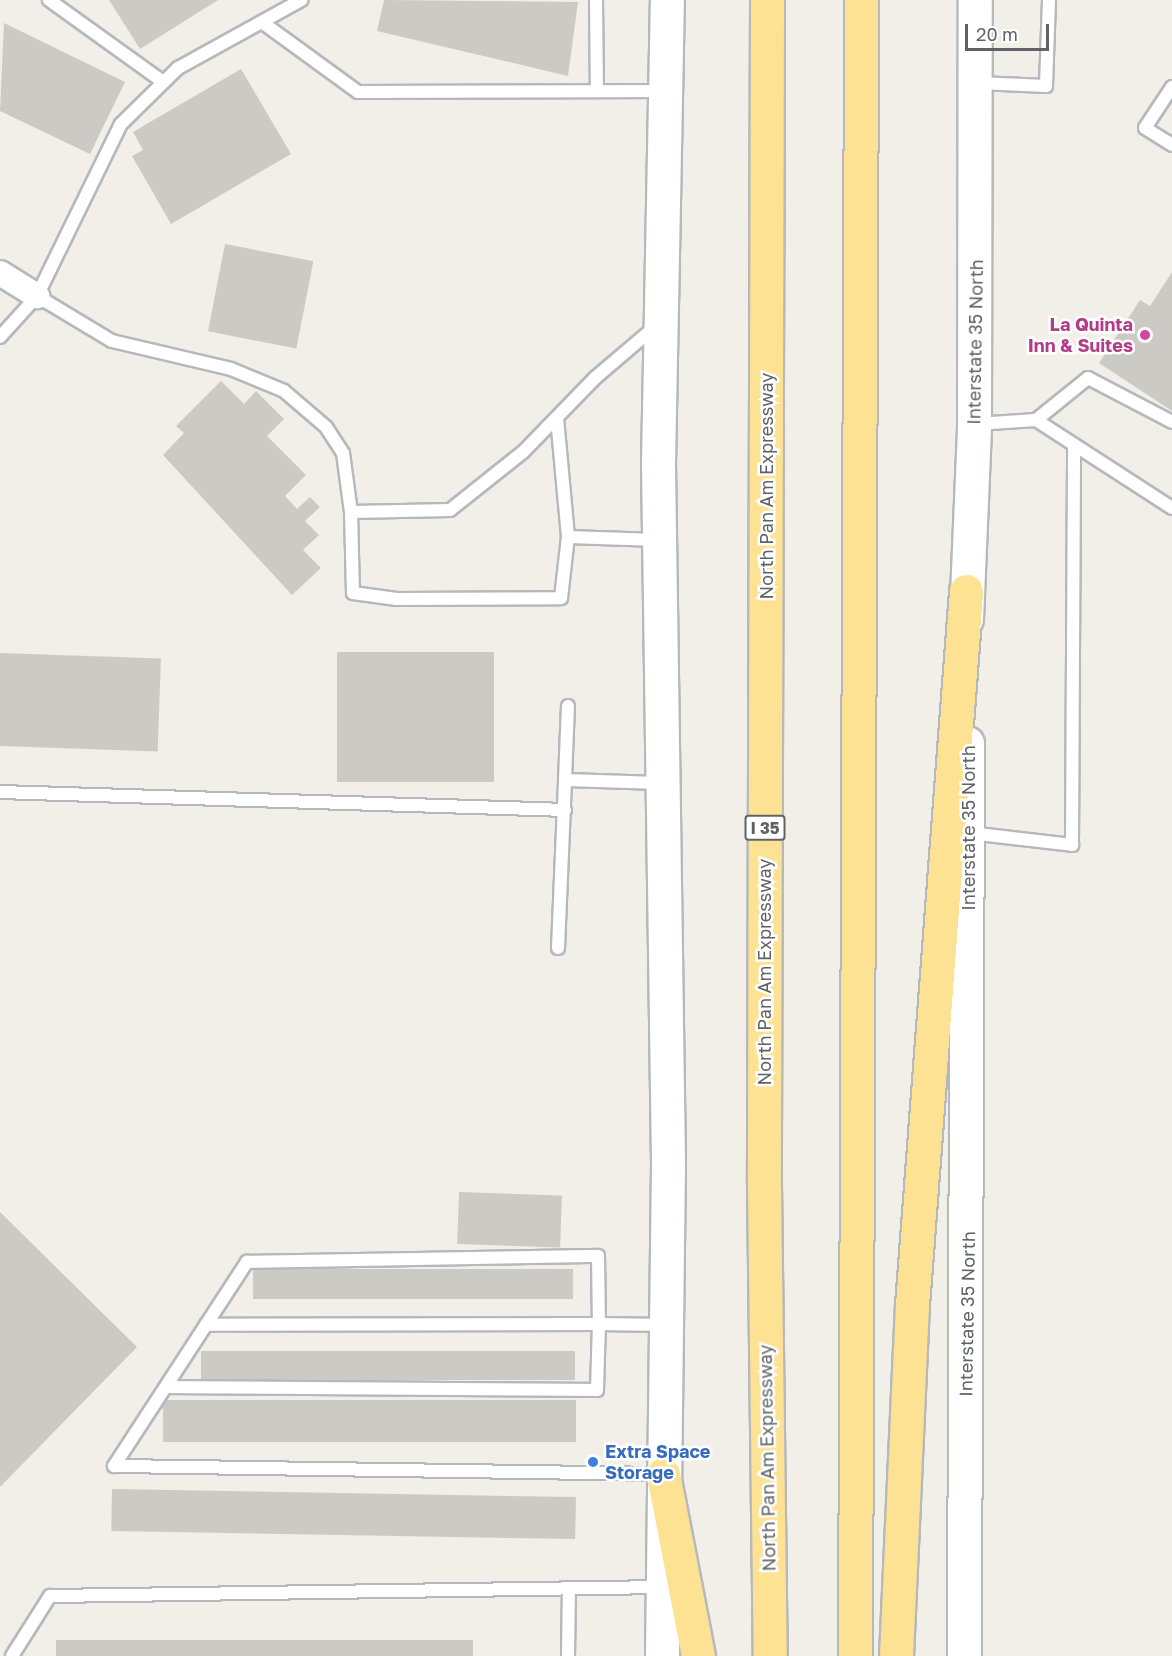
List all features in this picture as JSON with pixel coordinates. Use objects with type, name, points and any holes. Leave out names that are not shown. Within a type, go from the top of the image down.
[{"type":"highway","name":"North Pan Am Expressway","points":[[767,0],[764,1184],[770,1656]]},
{"type":"highway","points":[[855,1656],[861,0]]},
{"type":"highway","points":[[896,1656],[912,1305],[966,591]]},
{"type":"highway","points":[[663,1474],[698,1656]]},
{"type":"main road","points":[[662,1656],[665,1325],[660,540],[667,0]]},
{"type":"main road","name":"Interstate 35 North","points":[[963,1656],[968,832],[966,591],[974,424],[975,0]]},
{"type":"street","points":[[0,273],[37,296]]},
{"type":"lane","points":[[49,0],[163,82]]},
{"type":"lane","points":[[0,337],[37,296],[121,124],[178,68],[301,0]]},
{"type":"lane","points":[[596,0],[597,90]]},
{"type":"lane","points":[[976,83],[1046,86],[1049,0]]},
{"type":"lane","points":[[263,23],[358,92],[667,91]]},
{"type":"lane","points":[[1172,87],[1145,128],[1172,145]]},
{"type":"lane","points":[[37,296],[112,341],[231,369],[284,391],[326,427],[343,453],[351,512],[353,593],[397,599],[561,598],[568,537],[556,418]]},
{"type":"lane","points":[[351,512],[450,510],[662,322]]},
{"type":"lane","points":[[974,424],[1036,420],[1088,378],[1172,422]]},
{"type":"lane","points":[[1036,420],[1172,508]]},
{"type":"lane","points":[[968,832],[1072,845],[1074,445]]},
{"type":"lane","points":[[568,537],[660,540]]},
{"type":"lane","points":[[558,948],[568,706]]},
{"type":"lane","points":[[565,780],[663,783]]},
{"type":"lane","points":[[0,792],[565,810]]},
{"type":"lane","points":[[166,1387],[597,1390],[598,1256],[247,1262],[114,1466],[663,1474]]},
{"type":"lane","points":[[206,1325],[665,1325]]},
{"type":"lane","points":[[12,1656],[50,1596],[662,1587]]},
{"type":"lane","points":[[568,1656],[569,1588]]},
{"type":"building","points":[[109,0],[218,0],[140,49]]},
{"type":"building","points":[[384,0],[578,2],[568,76],[377,31]]},
{"type":"building","points":[[4,23],[125,82],[90,154],[0,111]]},
{"type":"building","points":[[241,69],[291,154],[171,224],[132,156],[143,150],[133,132]]},
{"type":"building","points":[[225,244],[313,261],[296,349],[208,331]]},
{"type":"building","name":"La Quinta Inn & Suites","points":[[1172,272],[1172,411],[1099,363],[1140,300],[1150,306]]},
{"type":"building","points":[[221,381],[244,404],[256,391],[284,419],[267,436],[306,475],[285,496],[297,509],[310,497],[320,507],[305,521],[319,535],[303,550],[321,568],[292,595],[163,455],[184,433],[176,426]]},
{"type":"building","points":[[337,652],[494,652],[494,782],[337,782]]},
{"type":"building","points":[[0,653],[161,659],[158,752],[0,746]]},
{"type":"building","points":[[459,1192],[562,1196],[560,1248],[457,1244]]},
{"type":"building","points":[[0,1212],[137,1347],[0,1487]]},
{"type":"building","points":[[253,1269],[573,1269],[573,1299],[253,1299]]},
{"type":"building","points":[[201,1351],[575,1351],[575,1380],[201,1380]]},
{"type":"building","points":[[163,1400],[576,1400],[576,1442],[163,1442]]},
{"type":"building","points":[[112,1489],[576,1497],[575,1539],[111,1531]]},
{"type":"building","points":[[56,1640],[473,1640],[473,1656],[56,1656]]},
{"type":"place","name":"La Quinta Inn & Suites","points":[[1145,335]]},
{"type":"place","name":"Extra Space Storage","points":[[593,1462]]}]
